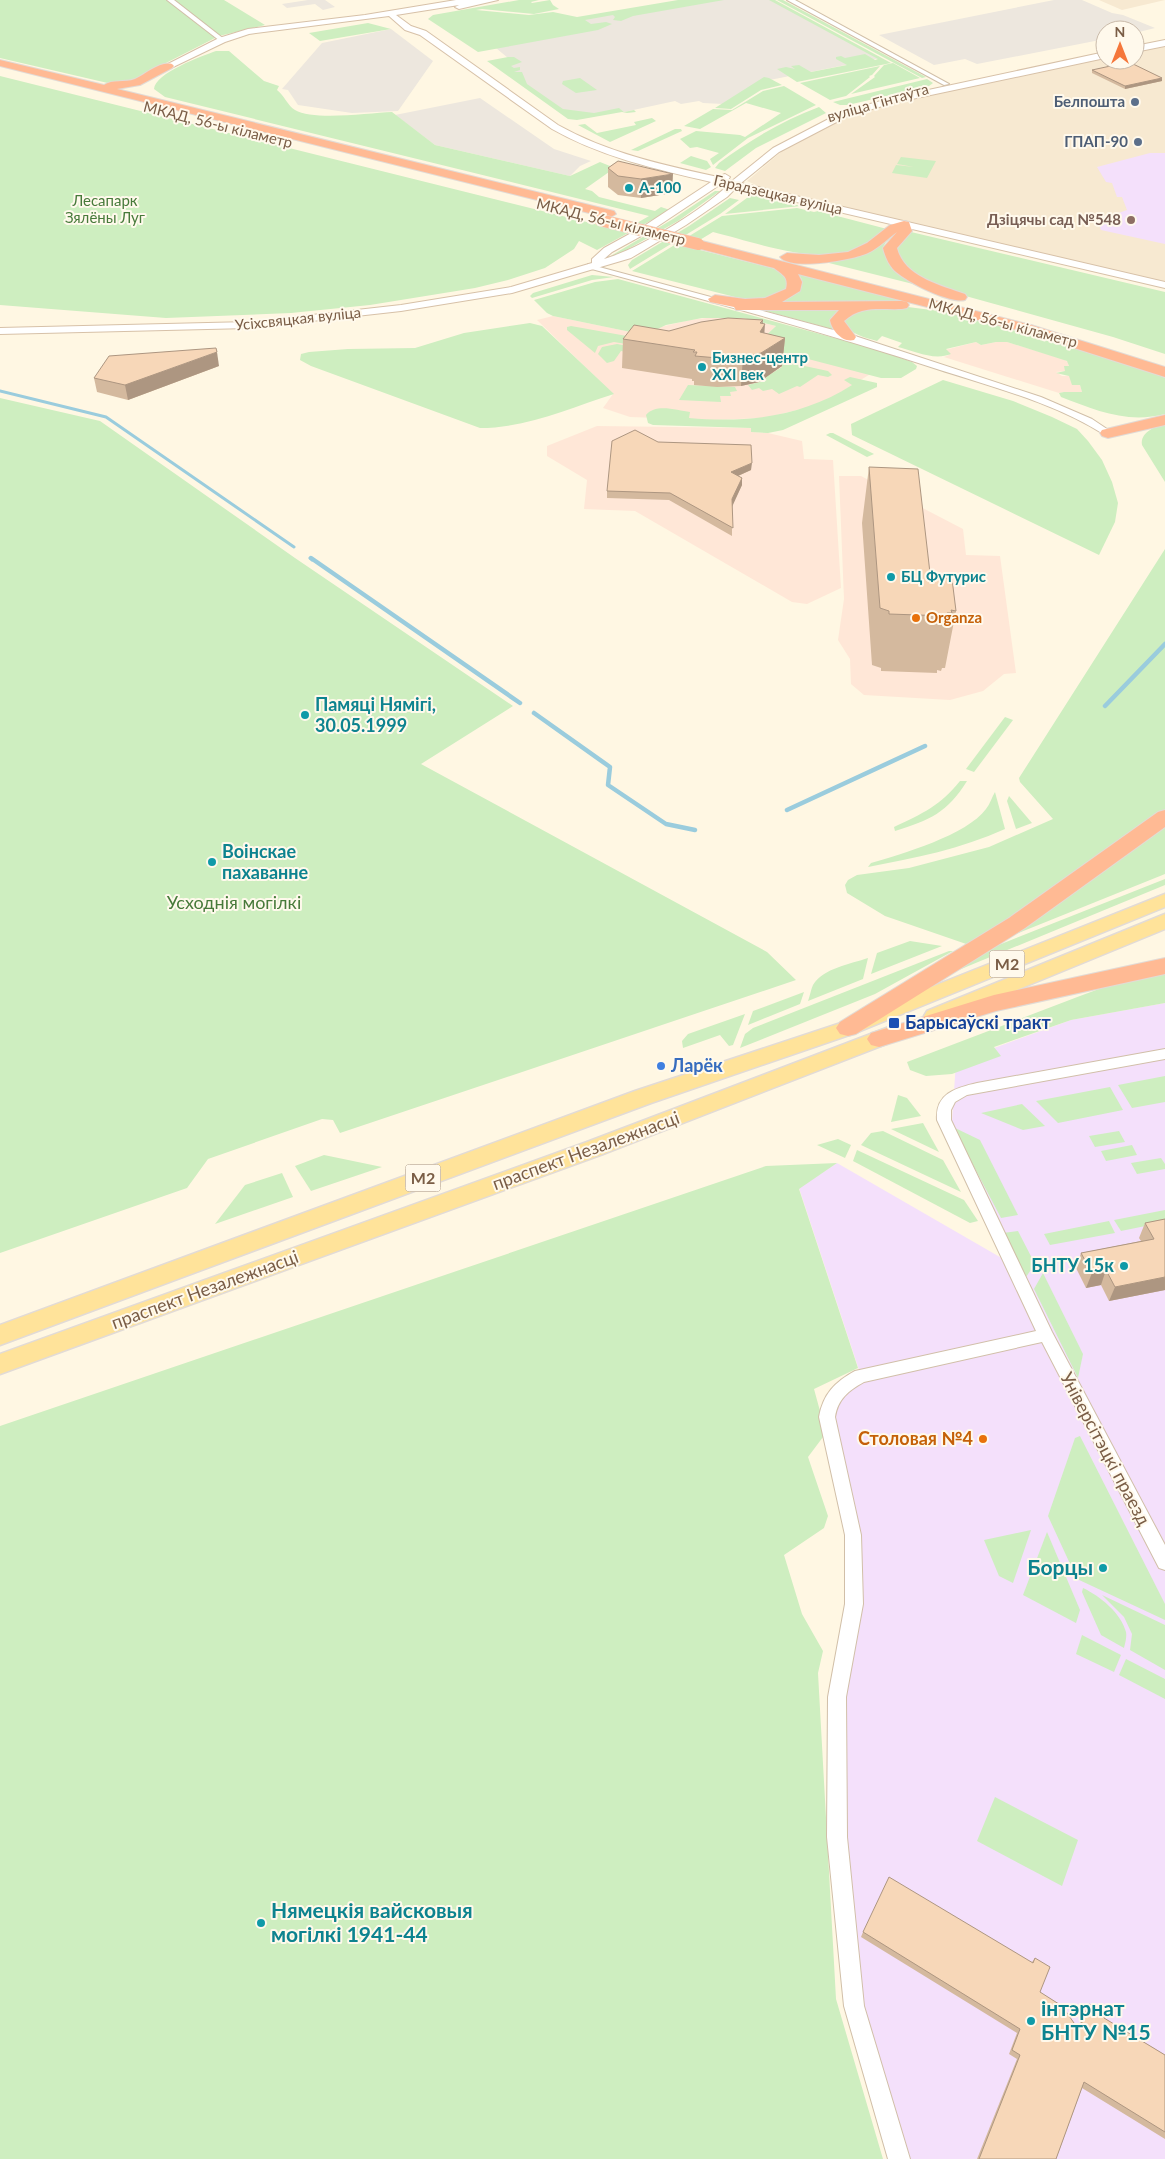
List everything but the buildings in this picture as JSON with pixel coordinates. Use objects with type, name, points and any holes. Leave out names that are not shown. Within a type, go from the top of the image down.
[{"type":"highway","points":[[0,64],[59,82]]},
{"type":"highway","points":[[88,85],[123,85],[136,82],[168,66]]},
{"type":"highway","points":[[160,102],[148,91],[147,81],[168,66]]},
{"type":"highway","points":[[0,70],[59,82]]},
{"type":"highway","name":"МКАД, 56-ы кіламетр","points":[[59,82],[88,85],[160,102],[604,217]]},
{"type":"highway","name":"МКАД, 56-ы кіламетр","points":[[59,82],[781,261],[1026,328],[1165,372]]},
{"type":"highway","points":[[781,261],[823,258],[855,253],[877,243],[894,227],[904,225],[905,232],[890,248],[902,270],[935,288],[1004,312]]},
{"type":"highway","points":[[715,299],[749,304],[782,298],[793,291],[795,282],[781,261]]},
{"type":"highway","name":"МКАД, 56-ы кіламетр","points":[[781,261],[1004,312],[1165,360]]},
{"type":"highway","points":[[741,307],[893,304],[958,310]]},
{"type":"highway","points":[[849,338],[836,320],[848,309],[862,305]]},
{"type":"highway","points":[[1108,433],[1165,420]]},
{"type":"highway","points":[[848,1028],[1017,923],[1165,817]]},
{"type":"highway","points":[[878,1039],[994,1003],[1165,966]]},
{"type":"main road","points":[[168,66],[222,40],[255,30],[286,26],[338,24],[471,0]]},
{"type":"main road","points":[[394,15],[406,15],[494,0]]},
{"type":"main road","name":"Гарадзецкая вуліца","points":[[394,15],[408,28],[423,33],[509,96],[577,140],[630,160],[1165,285]]},
{"type":"main road","name":"Гарадзецкая вуліца","points":[[406,15],[421,26],[423,33]]},
{"type":"main road","points":[[1145,44],[1165,41]]},
{"type":"main road","points":[[1145,46],[1165,41]]},
{"type":"main road","name":"вуліца Гінтаўта","points":[[667,233],[722,195],[776,150],[832,120],[892,100],[1095,53]]},
{"type":"main road","name":"вуліца Гінтаўта","points":[[648,228],[774,143],[831,115],[895,95],[1095,57]]},
{"type":"main road","name":"Усіхсвяцкая вуліца","points":[[591,266],[608,250],[648,228]]},
{"type":"main road","name":"Усіхсвяцкая вуліца","points":[[0,331],[250,325],[484,296],[512,290],[627,256],[667,233]]},
{"type":"main road","name":"праспект Незалежнасці","points":[[0,1335],[643,1097],[848,1028],[1165,900]]},
{"type":"main road","name":"праспект Незалежнасці","points":[[0,1364],[596,1148],[878,1039],[1165,921]]},
{"type":"street","points":[[170,0],[222,40]]},
{"type":"street","points":[[790,0],[949,86]]},
{"type":"street","points":[[591,266],[715,299],[849,338],[1038,399],[1089,421],[1108,433]]},
{"type":"street","name":"Універсітэцкі праезд","points":[[1165,1054],[970,1090],[953,1096],[946,1104],[944,1120],[1046,1335],[1165,1562]]},
{"type":"street","points":[[899,2159],[854,2006],[838,1846],[837,1697],[854,1604],[853,1534],[827,1417],[828,1408],[842,1385],[861,1376],[1046,1335]]},
{"type":"shaded area","points":[[308,0],[325,0],[335,7],[323,10],[315,4],[287,8],[282,4]]},
{"type":"shaded area","points":[[716,0],[773,0],[881,58],[759,82],[723,104],[699,101],[681,104],[675,101],[624,112],[620,109],[581,118],[570,116],[492,61],[508,58],[496,48],[579,18]]},
{"type":"shaded area","points":[[1054,0],[1082,0],[1112,13],[1135,20],[1095,20],[1095,41],[977,64],[965,59],[934,65],[879,35]]},
{"type":"shaded area","points":[[1099,0],[1165,0],[1122,10]]},
{"type":"shaded area","points":[[1145,24],[1155,28],[1145,30]]},
{"type":"shaded area","points":[[391,29],[433,61],[398,111],[352,113],[298,105],[288,90],[282,89],[322,43]]},
{"type":"shaded area","points":[[1165,45],[1165,282],[765,189],[747,181],[788,146],[848,115],[902,100],[1095,59],[1095,70],[1145,70],[1145,49]]},
{"type":"shaded area","points":[[480,98],[554,149],[591,161],[580,166],[570,176],[435,145],[395,115]]},
{"type":"shaded area","points":[[1150,153],[1165,153],[1165,244],[1101,230],[1096,216],[1110,216],[1127,210],[1122,197],[1117,197],[1112,183],[1106,182],[1097,167]]},
{"type":"shaded area","points":[[553,316],[645,335],[657,328],[689,320],[716,317],[743,318],[776,326],[760,341],[763,345],[872,373],[833,397],[813,406],[765,418],[712,420],[630,417],[603,408],[613,394],[537,320]]},
{"type":"shaded area","points":[[976,342],[981,345],[1007,342],[1063,359],[1068,362],[1069,367],[1065,371],[1056,372],[1062,376],[1069,376],[1080,385],[1082,392],[1059,393],[944,357],[949,355],[945,350]]},
{"type":"shaded area","points":[[597,426],[752,428],[752,432],[768,433],[802,441],[804,459],[833,460],[841,588],[807,604],[792,602],[635,511],[584,509],[587,480],[547,456],[547,446]]},
{"type":"shaded area","points":[[839,476],[861,476],[963,529],[966,555],[1000,556],[1016,673],[1004,674],[983,691],[950,700],[864,695],[851,684],[850,659],[838,640],[844,599]]},
{"type":"shaded area","points":[[1165,1003],[1165,2159],[901,2159],[854,2006],[837,1837],[853,1535],[827,1417],[861,1376],[799,1188],[837,1163],[1012,1264],[951,1135],[956,1062],[1071,1020]]},
{"type":"green space","points":[[0,0],[224,0],[265,25],[219,36],[158,67],[138,81],[112,84],[0,58]]},
{"type":"green space","points":[[519,0],[539,0],[532,3],[550,0],[559,9],[534,14],[476,10],[529,15],[553,12],[577,17],[678,0],[724,0],[633,16],[621,21],[613,20],[615,17],[613,15],[585,20],[591,24],[606,22],[612,24],[598,30],[478,52],[428,19],[433,15]]},
{"type":"green space","points":[[769,0],[775,0],[891,63],[797,82],[777,69],[786,67],[795,69],[791,66],[799,65],[811,72],[847,65],[836,59],[836,57],[841,56],[845,58],[865,54],[875,60],[878,59]]},
{"type":"green space","points":[[777,0],[783,0],[926,77],[922,78]]},
{"type":"green space","points":[[368,23],[391,29],[320,41],[309,33]]},
{"type":"green space","name":"Лесапарк Зялёны Луг","points":[[216,51],[229,51],[264,81],[279,86],[277,90],[290,106],[303,113],[328,116],[392,112],[435,145],[570,176],[600,162],[620,170],[609,172],[585,189],[592,191],[599,197],[655,211],[661,207],[670,210],[597,250],[579,241],[574,249],[545,268],[508,280],[475,288],[370,305],[291,313],[166,318],[0,305],[0,76],[623,231],[649,216],[165,97],[154,89],[156,83],[170,71]]},
{"type":"green space","points":[[514,57],[522,62],[511,66],[514,68],[520,67],[520,70],[514,72],[522,72],[527,84],[563,109],[594,113],[619,108],[624,112],[634,110],[636,112],[627,113],[622,112],[577,120],[568,119],[487,61]]},
{"type":"green space","points":[[893,63],[920,78],[851,94],[875,77],[884,65]]},
{"type":"green space","points":[[880,66],[870,77],[846,96],[830,100],[800,83]]},
{"type":"green space","points":[[764,77],[782,85],[761,90],[731,109],[715,108]]},
{"type":"green space","points":[[580,78],[597,90],[576,93],[562,84],[563,81]]},
{"type":"green space","points":[[927,79],[933,83],[929,86],[848,105],[840,105],[833,102]]},
{"type":"green space","points":[[784,86],[816,105],[748,138],[713,165],[710,159],[719,153],[697,147],[690,148],[680,139],[696,131],[745,137],[781,113],[746,103],[700,129],[684,126],[713,109],[732,110],[763,91]]},
{"type":"green space","points":[[819,107],[826,113],[756,148],[725,171],[715,168],[719,163],[755,139],[792,118]]},
{"type":"green space","points":[[652,118],[656,121],[610,142],[578,125],[585,124],[597,133],[636,125],[634,122]]},
{"type":"green space","points":[[675,129],[681,129],[682,131],[638,151],[631,150]]},
{"type":"green space","points":[[691,156],[707,161],[711,167],[706,170],[680,163]]},
{"type":"green space","points":[[901,157],[936,161],[927,178],[892,173],[896,165],[914,167],[897,164]]},
{"type":"green space","points":[[715,191],[720,191],[678,221],[612,258],[609,257],[673,219]]},
{"type":"green space","points":[[751,195],[801,206],[725,214]]},
{"type":"green space","points":[[730,198],[739,200],[720,214],[630,269],[628,265],[632,260],[689,226]]},
{"type":"green space","points":[[797,208],[814,212],[818,211],[887,229],[866,246],[850,252],[831,255],[811,254],[769,247],[713,232],[688,247],[780,270],[789,277],[788,290],[769,298],[747,300],[632,271],[722,216]]},
{"type":"green space","points":[[895,231],[898,232],[883,247],[889,261],[899,271],[925,287],[817,260],[844,258]]},
{"type":"green space","points":[[911,232],[1165,292],[1165,354],[1113,337],[962,295],[920,277],[899,259],[896,244]]},
{"type":"green space","points":[[796,272],[925,304],[890,302],[775,303],[786,300],[799,292],[802,281]]},
{"type":"green space","points":[[592,275],[614,277],[592,280],[532,298],[530,296],[533,293]]},
{"type":"green space","points":[[618,279],[879,350],[912,362],[917,366],[916,369],[901,378],[881,378],[762,347],[760,341],[776,326],[743,318],[702,318],[666,325],[645,335],[553,316],[547,313],[534,300],[595,282]]},
{"type":"green space","points":[[900,306],[955,313],[1153,372],[1165,378],[1165,414],[1151,417],[1124,416],[1099,411],[1061,397],[1059,393],[1082,392],[1080,385],[1072,385],[1069,376],[1056,373],[1065,371],[1064,366],[1069,366],[1067,361],[1007,342],[981,345],[976,342],[946,349],[951,354],[931,356],[898,347],[902,343],[882,336],[877,341],[863,337],[854,333],[843,323],[844,318],[853,311]]},
{"type":"green space","points":[[844,308],[831,318],[834,327],[832,329],[758,309]]},
{"type":"green space","points":[[530,323],[542,326],[614,394],[531,421],[514,425],[480,428],[311,366],[300,360],[301,354],[309,352],[348,349],[415,348],[464,333]]},
{"type":"green space","points":[[571,326],[638,338],[638,346],[614,342],[598,346],[595,353],[567,330],[567,327]]},
{"type":"green space","points":[[617,344],[644,349],[660,358],[621,351],[614,361],[607,363],[598,354],[602,347]]},
{"type":"green space","points":[[786,362],[828,371],[832,375],[828,377],[818,375],[800,387],[797,386],[779,394],[772,389],[763,391],[759,388],[752,390],[748,385],[767,380],[764,378],[782,367],[777,365]]},
{"type":"green space","points":[[850,377],[877,383],[877,387],[783,430],[768,433],[751,432],[751,428],[653,425],[648,423],[646,415],[655,409],[666,408],[690,412],[689,418],[732,419],[774,415],[794,411],[833,396],[852,385],[844,380]]},
{"type":"green space","points":[[943,380],[1013,401],[1052,417],[1077,429],[1088,441],[1102,460],[1112,482],[1118,503],[1115,522],[1099,555],[852,435],[851,424]]},
{"type":"green space","points":[[688,385],[735,387],[737,391],[730,392],[731,396],[720,396],[721,402],[679,400]]},
{"type":"green space","name":"Усходнія могілкі","points":[[0,398],[100,421],[295,558],[513,706],[421,764],[767,952],[796,980],[340,1133],[333,1120],[322,1119],[208,1159],[187,1188],[0,1253]]},
{"type":"green space","points":[[1165,423],[1165,482],[1142,445],[1142,440],[1146,433]]},
{"type":"green space","points":[[830,433],[874,454],[867,457],[826,435]]},
{"type":"green space","points":[[1165,549],[1165,812],[972,946],[885,916],[847,893],[845,885],[848,880],[857,875],[909,868],[989,847],[1053,819],[1020,782],[1019,778]]},
{"type":"green space","points":[[1005,717],[1013,720],[974,772],[966,769]]},
{"type":"green space","points":[[960,781],[967,781],[960,792],[945,808],[928,819],[895,831],[894,827],[938,803]]},
{"type":"green space","points":[[995,792],[1005,829],[955,847],[868,867],[871,863],[933,842],[964,827],[986,809]]},
{"type":"green space","points":[[1009,796],[1032,823],[1016,829],[1007,801]]},
{"type":"green space","points":[[1165,824],[1165,874],[981,948]]},
{"type":"green space","points":[[1165,879],[1165,885],[937,979],[981,952]]},
{"type":"green space","points":[[910,941],[942,946],[871,974],[877,953]]},
{"type":"green space","points":[[953,951],[875,994],[740,1048],[745,1034],[753,1028]]},
{"type":"green space","points":[[868,958],[863,979],[808,1001],[813,985],[823,974],[838,967]]},
{"type":"green space","points":[[1165,974],[1165,1003],[1071,1020],[994,1047],[1001,1056],[952,1074],[926,1076],[910,1070],[907,1062],[1107,986]]},
{"type":"green space","points":[[804,992],[800,1004],[748,1025],[753,1011]]},
{"type":"green space","points":[[745,1014],[733,1045],[729,1046],[720,1035],[683,1048],[682,1041],[688,1034]]},
{"type":"green space","points":[[1165,1076],[1165,1102],[1132,1108],[1118,1085]]},
{"type":"green space","points":[[1110,1087],[1123,1110],[1058,1123],[1036,1101]]},
{"type":"green space","points":[[898,1095],[907,1098],[921,1116],[891,1122]]},
{"type":"green space","points":[[1022,1104],[1045,1126],[1023,1130],[981,1113]]},
{"type":"green space","points":[[923,1123],[939,1152],[891,1129]]},
{"type":"green space","points":[[953,1127],[980,1140],[1018,1215],[1001,1218]]},
{"type":"green space","points":[[883,1131],[943,1160],[961,1192],[861,1145],[871,1133]]},
{"type":"green space","points":[[1119,1131],[1125,1142],[1095,1147],[1089,1136]]},
{"type":"green space","points":[[838,1139],[851,1145],[845,1158],[817,1145]]},
{"type":"green space","points":[[1132,1145],[1137,1155],[1106,1161],[1101,1151]]},
{"type":"green space","points":[[857,1150],[964,1200],[978,1221],[970,1223],[853,1161]]},
{"type":"green space","points":[[324,1155],[382,1167],[311,1191],[295,1166]]},
{"type":"green space","points":[[1161,1158],[1165,1164],[1165,1169],[1137,1174],[1131,1163]]},
{"type":"green space","points":[[837,1163],[799,1189],[858,1368],[814,1389],[826,1433],[808,1457],[828,1516],[824,1528],[784,1555],[802,1614],[823,1651],[818,1673],[836,1999],[883,2159],[0,2159],[0,1426],[766,1166]]},
{"type":"green space","points":[[282,1173],[293,1197],[215,1224],[245,1185]]},
{"type":"green space","points":[[1165,1210],[1165,1222],[1121,1231],[1114,1220]]},
{"type":"green space","points":[[1109,1221],[1115,1233],[1050,1245],[1044,1234]]},
{"type":"green space","points":[[1018,1231],[1035,1264],[1026,1277],[1003,1233]]},
{"type":"green space","points":[[1043,1273],[1083,1354],[1078,1378],[1034,1289]]},
{"type":"green space","points":[[1080,1436],[1165,1604],[1165,1620],[1077,1579],[1048,1516],[1075,1438]]},
{"type":"green space","points":[[1031,1530],[1013,1583],[999,1576],[984,1540]]},
{"type":"green space","points":[[1047,1532],[1080,1610],[1076,1623],[1023,1595]]},
{"type":"green space","points":[[1083,1588],[1103,1600],[1120,1618],[1126,1632],[1124,1648],[1101,1635],[1082,1592]]},
{"type":"green space","points":[[1102,1595],[1165,1625],[1165,1670],[1130,1650],[1132,1634],[1124,1617]]},
{"type":"green space","points":[[1082,1635],[1121,1655],[1114,1672],[1076,1654]]},
{"type":"green space","points":[[1126,1659],[1165,1679],[1165,1699],[1119,1675]]},
{"type":"green space","points":[[995,1797],[1078,1840],[1062,1886],[977,1841]]},
{"type":"waterway","points":[[0,391],[106,417],[294,547]]},
{"type":"waterway","points":[[311,558],[520,703]]},
{"type":"waterway","points":[[1105,706],[1165,644]]},
{"type":"waterway","points":[[534,713],[610,767],[608,785],[666,824],[695,830]]},
{"type":"waterway","points":[[787,810],[925,746]]},
{"type":"place","name":"Белпошта","points":[[1135,102]]},
{"type":"place","name":"ГПАП-90","points":[[1138,142]]},
{"type":"place","name":"A-100","points":[[629,188]]},
{"type":"place","name":"Дзіцячы сад №548","points":[[1131,220]]},
{"type":"place","name":"Бизнес-центр XXI век","points":[[702,367]]},
{"type":"place","name":"БЦ Футурис","points":[[891,577]]},
{"type":"place","name":"Organza","points":[[916,618]]},
{"type":"place","name":"Памяці Нямігі, 30.05.1999","points":[[305,715]]},
{"type":"place","name":"Воінскае пахаванне","points":[[212,862]]},
{"type":"place","name":"Барысаўскі тракт","points":[[894,1023]]},
{"type":"place","name":"Ларёк","points":[[661,1066]]},
{"type":"place","name":"БНТУ 15к","points":[[1124,1266]]},
{"type":"place","name":"Столовая №4","points":[[983,1439]]},
{"type":"place","name":"Борцы","points":[[1103,1568]]},
{"type":"place","name":"Нямецкія вайсковыя могілкі 1941-44","points":[[261,1923]]},
{"type":"place","name":"інтэрнат БНТУ №15","points":[[1031,2021]]}]
